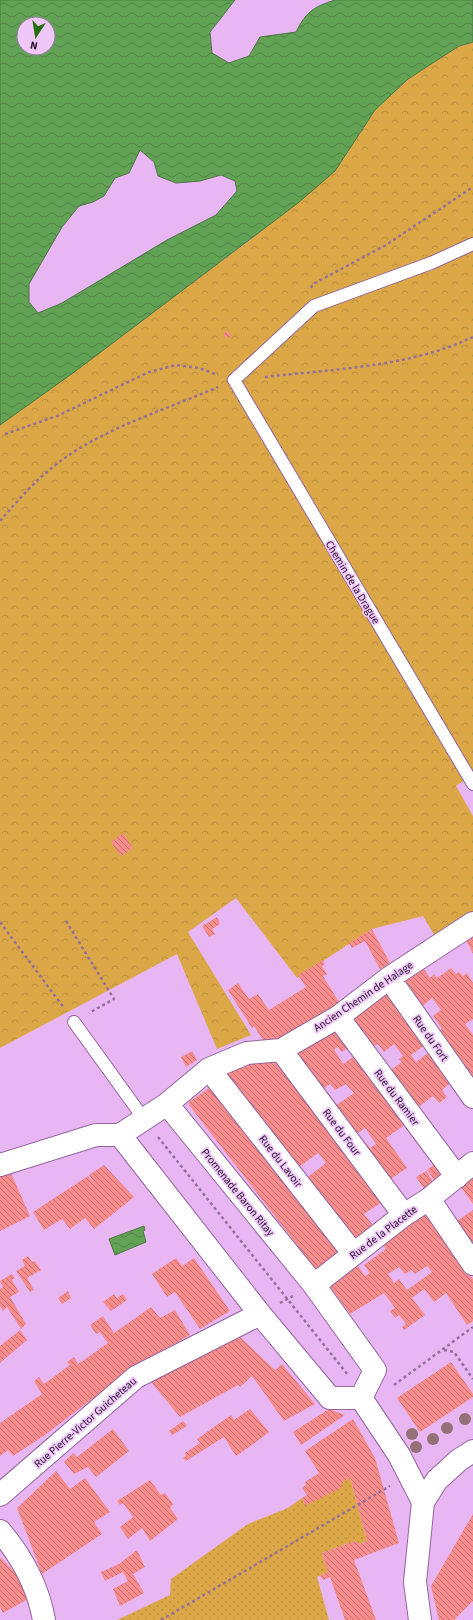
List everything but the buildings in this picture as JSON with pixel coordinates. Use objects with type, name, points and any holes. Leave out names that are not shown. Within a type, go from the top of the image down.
[{"type":"street","name":"Ancien Chemin de Halage","points":[[167,1104],[209,1069],[247,1053],[281,1050],[338,1017],[389,978],[473,923]]},
{"type":"street","name":"Rue du Fort","points":[[389,978],[473,1097]]},
{"type":"street","name":"Rue du Ramier","points":[[338,1017],[465,1170]]},
{"type":"street","name":"Rue du Four","points":[[281,1050],[404,1215]]},
{"type":"street","name":"Rue du Lavoir","points":[[209,1069],[353,1254]]},
{"type":"street","points":[[0,1165],[134,1126],[167,1104]]},
{"type":"street","name":"Promenade Baron Ritay","points":[[167,1104],[314,1285],[375,1370],[371,1377]]},
{"type":"street","points":[[134,1126],[260,1314],[330,1398],[361,1398]]},
{"type":"street","points":[[429,1199],[465,1170]]},
{"type":"street","name":"Rue de la Placette","points":[[314,1285],[404,1215],[429,1199],[473,1264]]},
{"type":"street","name":"Rue Pierre-Victor Guicheteau","points":[[0,1495],[136,1377],[260,1314]]},
{"type":"street","points":[[361,1398],[371,1377]]},
{"type":"street","points":[[361,1398],[400,1455],[423,1502]]},
{"type":"street","points":[[420,1620],[415,1582],[423,1502],[437,1480],[458,1460],[473,1451]]},
{"type":"street","points":[[0,1531],[28,1571],[41,1604],[44,1620]]},
{"type":"lane","points":[[234,380],[314,306],[430,263],[473,244]]},
{"type":"lane","name":"Chemin de la Drague","points":[[234,380],[473,784]]},
{"type":"lane","points":[[74,1022],[134,1126]]},
{"type":"path","points":[[309,290],[313,284],[386,245],[473,187]]},
{"type":"path","points":[[0,521],[35,482],[66,457],[114,431],[234,380],[379,363],[421,354],[462,342],[473,337]]},
{"type":"path","points":[[5,434],[57,416],[149,372],[176,366],[199,368],[234,380]]},
{"type":"path","points":[[0,922],[74,1022],[114,998],[66,921]]},
{"type":"path","points":[[134,1126],[153,1130],[350,1377],[371,1377],[393,1386],[473,1327]]},
{"type":"path","points":[[260,1314],[314,1285]]},
{"type":"path","points":[[444,1349],[454,1352],[473,1379]]},
{"type":"path","points":[[161,1620],[410,1475]]},
{"type":"green space","points":[[473,42],[473,775],[456,786],[473,816],[473,915],[435,936],[423,916],[372,929],[297,978],[236,898],[188,932],[251,1035],[217,1049],[177,954],[0,1048],[0,425],[250,240],[356,138],[375,110],[408,79],[459,46]]},
{"type":"green space","points":[[350,1477],[367,1541],[360,1544],[355,1541],[322,1553],[328,1572],[317,1577],[329,1620],[117,1620],[170,1595],[171,1579],[248,1524],[288,1508],[302,1498],[305,1505]]},
{"type":"water","points":[[0,0],[235,0],[210,32],[212,53],[229,63],[249,56],[260,37],[296,32],[303,20],[311,11],[321,5],[335,0],[473,0],[473,42],[459,46],[408,79],[375,110],[335,171],[298,203],[73,373],[0,425]],"holes":[[[140,150],[154,162],[158,176],[176,183],[200,181],[221,175],[235,181],[237,191],[216,215],[167,240],[62,303],[38,313],[29,302],[29,284],[62,227],[79,206],[93,202],[104,196],[115,178],[129,173]]]},
{"type":"water","points":[[144,1226],[145,1230],[143,1231],[146,1242],[115,1255],[109,1239]]}]
